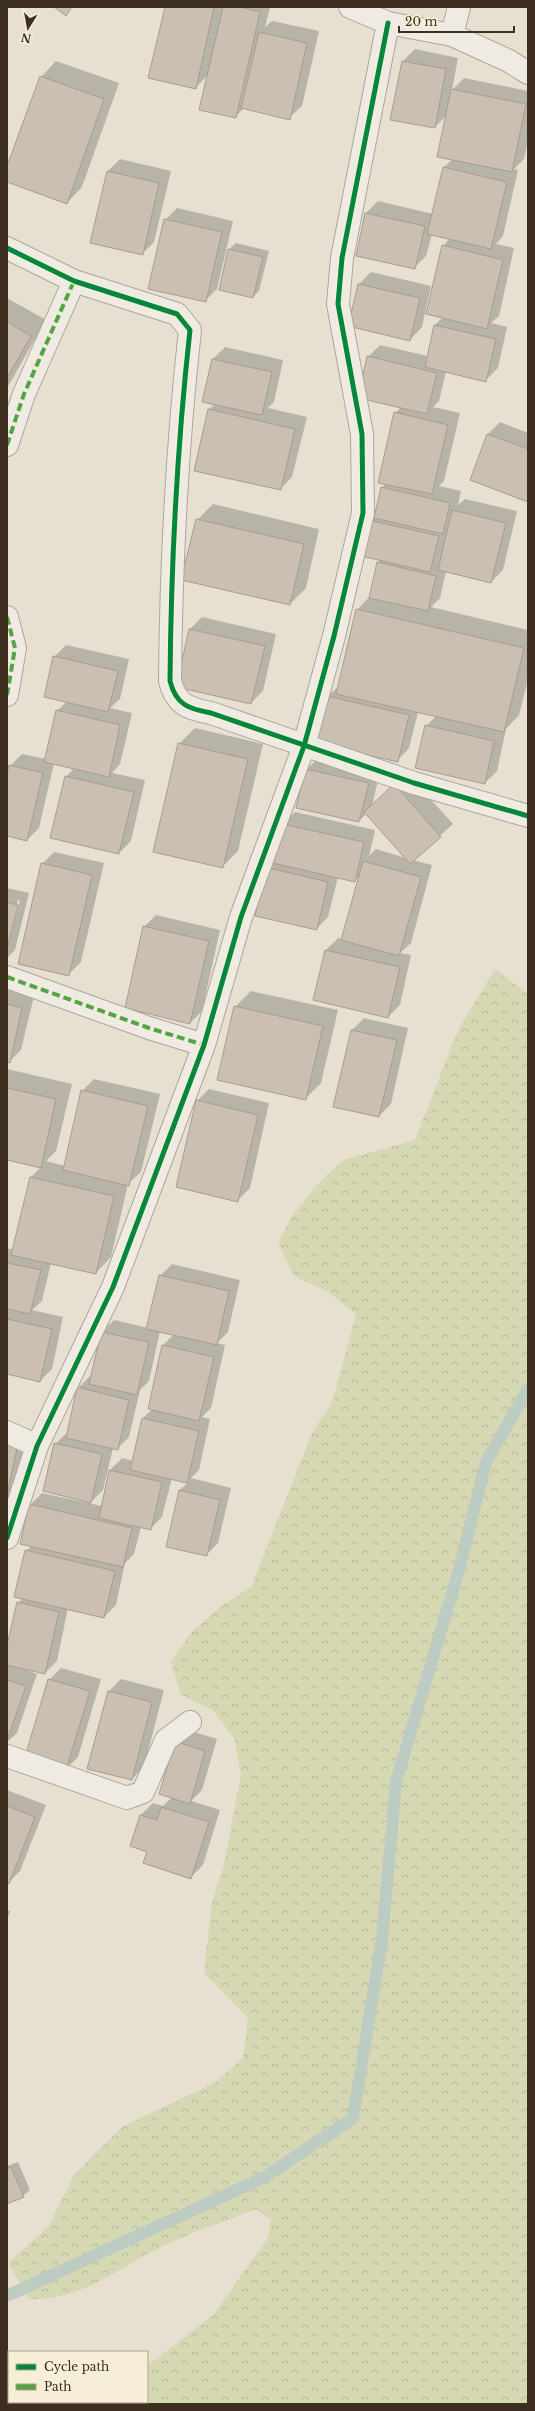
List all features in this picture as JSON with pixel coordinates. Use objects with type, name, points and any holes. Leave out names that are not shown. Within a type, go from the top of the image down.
[{"type":"street","points":[[350,7],[388,24],[452,35],[508,61],[528,73]]},
{"type":"street","points":[[452,35],[459,7]]},
{"type":"street","points":[[7,1538],[36,1446],[113,1287],[204,1045],[241,917],[304,746],[334,636],[363,513],[362,434],[338,304],[342,258],[388,24]]},
{"type":"street","points":[[7,248],[74,280],[177,314],[190,330],[181,417],[171,574],[170,681],[172,690],[176,697],[191,710],[211,713],[414,783],[528,816]]},
{"type":"street","points":[[7,445],[24,394],[74,280]]},
{"type":"street","points":[[7,617],[15,648],[7,695]]},
{"type":"street","points":[[7,976],[149,1028],[204,1045]]},
{"type":"street","points":[[7,1432],[36,1446]]},
{"type":"street","points":[[7,1756],[127,1798],[143,1792],[166,1740],[190,1722]]},
{"type":"green space","points":[[495,969],[528,994],[528,2404],[88,2404],[148,2403],[148,2365],[213,2315],[268,2238],[271,2220],[256,2209],[165,2245],[83,2289],[48,2298],[29,2299],[8,2263],[48,2227],[74,2175],[122,2127],[216,2082],[243,2058],[248,2018],[204,1973],[212,1902],[223,1868],[241,1776],[235,1740],[213,1710],[181,1695],[171,1662],[190,1634],[220,1607],[251,1587],[313,1431],[332,1403],[356,1314],[328,1292],[294,1276],[278,1243],[294,1213],[317,1185],[343,1160],[415,1140],[458,1030]]},
{"type":"building","points":[[54,7],[72,7],[66,16]]},
{"type":"building","points":[[165,7],[214,7],[196,89],[148,78]]},
{"type":"building","points":[[223,7],[240,7],[260,12],[236,118],[199,110]]},
{"type":"building","points":[[259,32],[307,43],[290,120],[241,108]]},
{"type":"building","points":[[402,61],[446,69],[435,128],[390,120]]},
{"type":"building","points":[[40,76],[104,99],[67,204],[7,182],[7,166]]},
{"type":"building","points":[[451,89],[526,104],[512,172],[437,157]]},
{"type":"building","points":[[443,167],[507,182],[491,249],[427,234]]},
{"type":"building","points":[[107,171],[159,183],[143,255],[90,243]]},
{"type":"building","points":[[365,213],[425,226],[415,269],[356,256]]},
{"type":"building","points":[[164,219],[222,232],[206,302],[148,289]]},
{"type":"building","points":[[442,245],[503,260],[487,329],[426,314]]},
{"type":"building","points":[[228,249],[263,257],[253,298],[219,290]]},
{"type":"building","points":[[358,284],[420,298],[410,341],[348,326]]},
{"type":"building","points":[[7,322],[31,336],[7,378]]},
{"type":"building","points":[[434,325],[496,339],[486,382],[425,367]]},
{"type":"building","points":[[367,356],[437,373],[427,414],[358,398]]},
{"type":"building","points":[[212,359],[272,372],[262,415],[202,402]]},
{"type":"building","points":[[208,409],[295,429],[281,490],[194,471]]},
{"type":"building","points":[[394,412],[448,425],[432,494],[378,483]]},
{"type":"building","points":[[487,434],[528,449],[528,502],[470,480]]},
{"type":"building","points":[[381,487],[450,503],[443,534],[374,518]]},
{"type":"building","points":[[452,510],[506,523],[491,583],[438,570]]},
{"type":"building","points":[[196,519],[304,544],[290,605],[181,580]]},
{"type":"building","points":[[369,520],[439,536],[430,572],[361,556]]},
{"type":"building","points":[[377,562],[436,576],[428,611],[369,598]]},
{"type":"building","points":[[356,609],[524,648],[504,732],[336,694]]},
{"type":"building","points":[[189,629],[265,646],[251,704],[176,687]]},
{"type":"building","points":[[53,656],[118,671],[108,712],[44,697]]},
{"type":"building","points":[[327,696],[409,715],[398,762],[316,743]]},
{"type":"building","points":[[56,710],[120,725],[109,777],[44,762]]},
{"type":"building","points":[[425,725],[494,741],[485,784],[415,768]]},
{"type":"building","points":[[178,743],[248,759],[223,868],[153,852]]},
{"type":"building","points":[[9,765],[43,773],[27,841],[7,836],[7,774]]},
{"type":"building","points":[[305,769],[369,783],[359,822],[296,808]]},
{"type":"building","points":[[65,776],[134,792],[119,854],[50,838]]},
{"type":"building","points":[[394,784],[441,837],[410,864],[364,812]]},
{"type":"building","points":[[282,824],[364,842],[355,882],[273,863]]},
{"type":"building","points":[[363,861],[421,877],[399,956],[341,940]]},
{"type":"building","points":[[41,863],[92,875],[69,976],[18,964]]},
{"type":"building","points":[[265,867],[328,882],[317,930],[255,916]]},
{"type":"building","points":[[7,902],[18,905],[7,949]]},
{"type":"building","points":[[143,926],[209,941],[190,1024],[125,1008]]},
{"type":"building","points":[[325,950],[400,967],[388,1018],[313,1000]]},
{"type":"building","points":[[7,1004],[22,1008],[10,1063],[7,1062]]},
{"type":"building","points":[[234,1006],[323,1026],[306,1100],[217,1080]]},
{"type":"building","points":[[351,1030],[397,1040],[379,1117],[333,1107]]},
{"type":"building","points":[[7,1088],[56,1099],[41,1168],[7,1160]]},
{"type":"building","points":[[81,1090],[148,1106],[129,1186],[63,1170]]},
{"type":"building","points":[[196,1100],[258,1115],[238,1202],[176,1187]]},
{"type":"building","points":[[30,1177],[114,1196],[96,1274],[11,1255]]},
{"type":"building","points":[[7,1263],[41,1270],[30,1314],[7,1309]]},
{"type":"building","points":[[159,1275],[229,1291],[217,1345],[146,1329]]},
{"type":"building","points":[[7,1319],[52,1329],[40,1382],[7,1374]]},
{"type":"building","points":[[101,1332],[149,1342],[137,1395],[89,1384]]},
{"type":"building","points":[[162,1345],[214,1357],[199,1421],[148,1409]]},
{"type":"building","points":[[77,1387],[129,1400],[118,1450],[66,1438]]},
{"type":"building","points":[[142,1418],[199,1431],[187,1483],[130,1470]]},
{"type":"building","points":[[7,1442],[18,1444],[7,1494]]},
{"type":"building","points":[[54,1443],[102,1454],[91,1503],[43,1491]]},
{"type":"building","points":[[109,1470],[162,1482],[151,1530],[99,1518]]},
{"type":"building","points":[[179,1490],[220,1500],[207,1556],[166,1547]]},
{"type":"building","points":[[29,1504],[132,1528],[123,1567],[20,1544]]},
{"type":"building","points":[[25,1550],[115,1571],[104,1618],[14,1597]]},
{"type":"building","points":[[17,1602],[59,1612],[45,1674],[7,1665],[7,1645]]},
{"type":"building","points":[[48,1679],[90,1691],[66,1770],[25,1757]]},
{"type":"building","points":[[7,1680],[26,1686],[7,1740]]},
{"type":"building","points":[[108,1691],[152,1702],[132,1780],[87,1769]]},
{"type":"building","points":[[175,1741],[205,1751],[190,1804],[159,1794]]},
{"type":"building","points":[[7,1806],[35,1817],[9,1884],[7,1883]]},
{"type":"building","points":[[161,1807],[209,1822],[191,1879],[143,1863],[147,1852],[130,1846],[140,1815],[157,1820]]},
{"type":"building","points":[[11,2167],[24,2197],[7,2204],[7,2169]]},
{"type":"waterway","points":[[7,2296],[265,2177],[353,2118],[382,1940],[396,1782],[459,1570],[486,1462],[528,1389]]},
{"type":"marked path","points":[[7,445],[24,394],[74,281]]},
{"type":"marked path","points":[[7,617],[15,648],[7,695]]},
{"type":"marked path","points":[[7,977],[149,1028],[204,1045]]},
{"type":"cycle path","points":[[7,1538],[37,1446],[113,1287],[204,1045],[241,917],[304,746],[334,636],[363,513],[362,434],[338,304],[342,258],[388,23]]},
{"type":"cycle path","points":[[7,248],[74,281],[177,314],[190,330],[178,461],[172,593],[170,681],[176,696],[180,701],[196,710],[211,713],[414,783],[528,816]]}]
